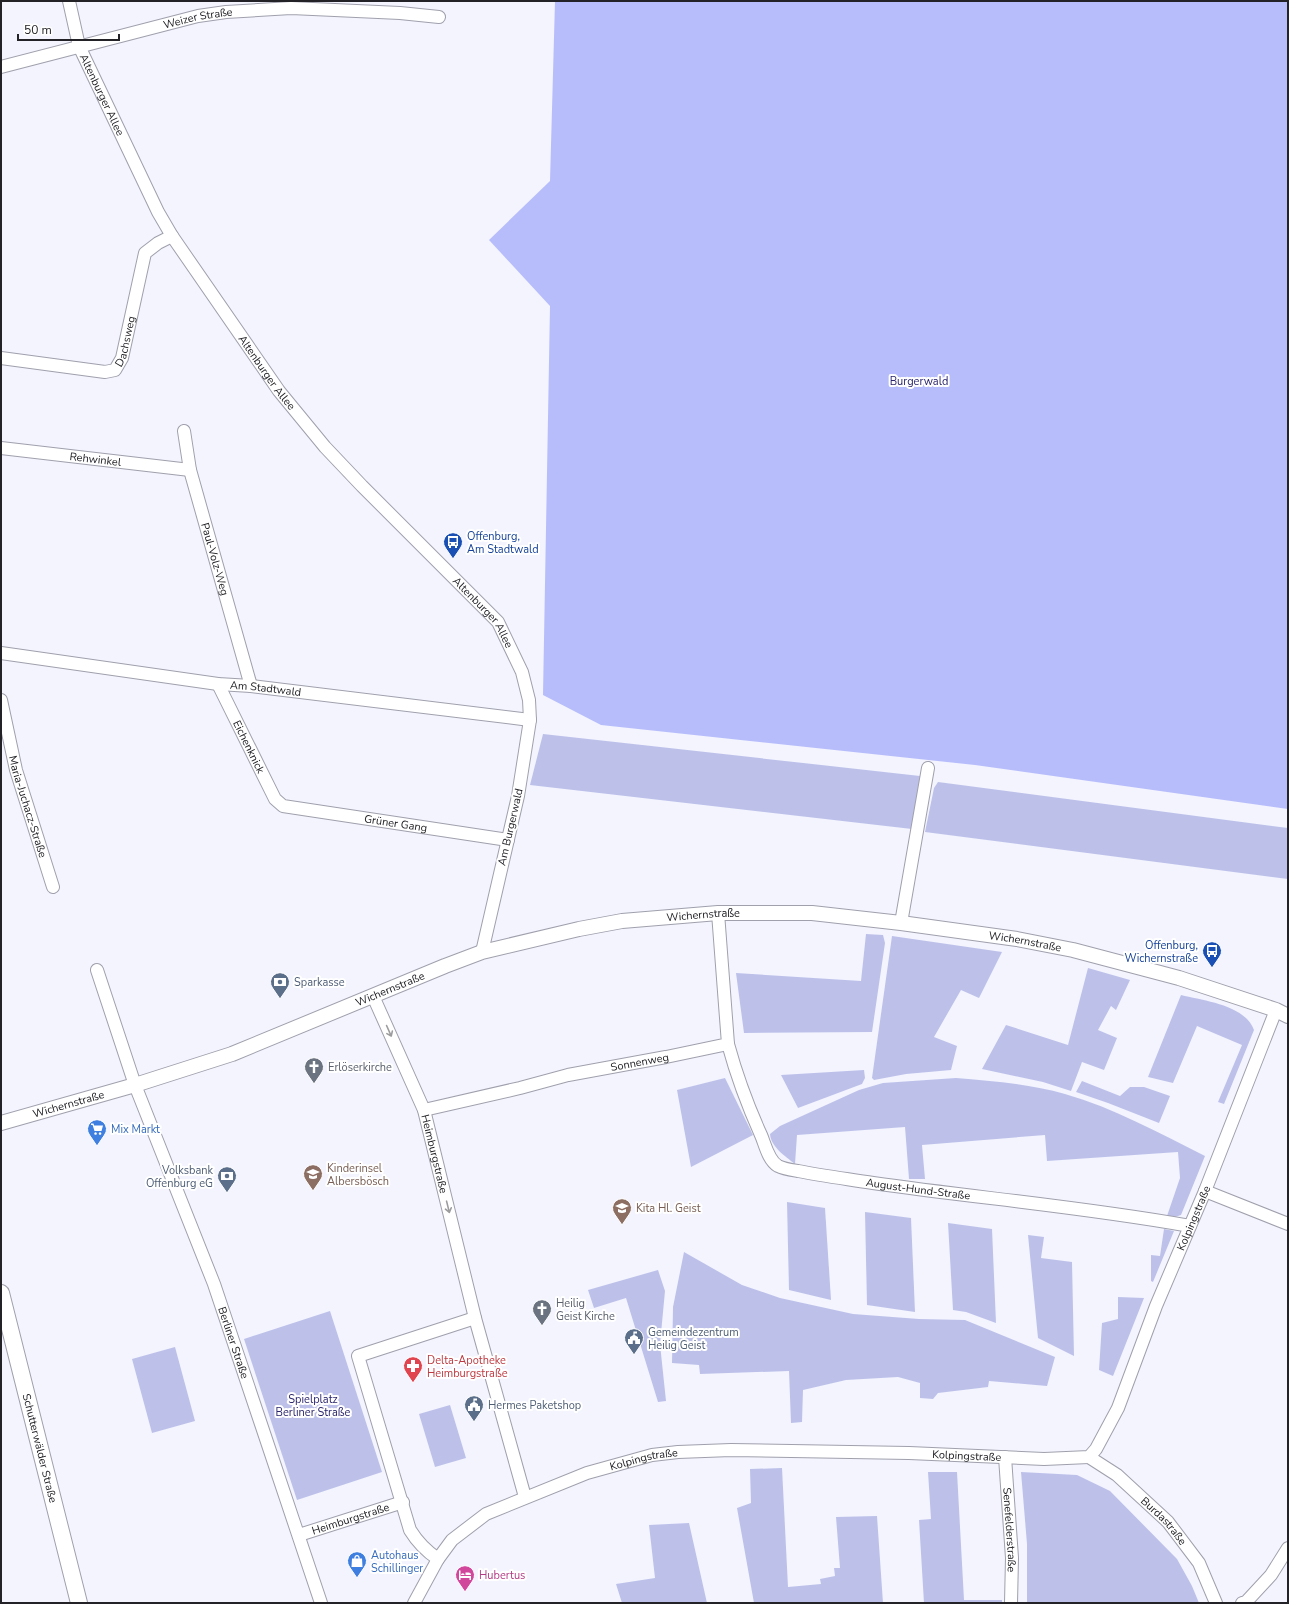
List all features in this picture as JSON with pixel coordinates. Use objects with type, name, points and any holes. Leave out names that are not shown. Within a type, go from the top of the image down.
[{"type":"main road","name":"Schutterwälder Straße","points":[[1,1293],[80,1603]]},
{"type":"street","name":"Altenburger Allee","points":[[68,1],[79,46],[158,212],[172,236],[279,391],[326,447],[371,496],[498,622],[522,672],[529,700]]},
{"type":"street","name":"Weizer Straße","points":[[1,67],[198,16],[226,12],[298,8],[400,13],[439,17]]},
{"type":"street","name":"Dachsweg","points":[[1,358],[105,372],[115,370],[122,358],[145,253],[158,242],[172,236]]},
{"type":"street","name":"Paul-Volz-Weg","points":[[184,431],[190,470],[251,686]]},
{"type":"street","name":"Rehwinkel","points":[[1,448],[190,470]]},
{"type":"street","name":"Am Stadtwald","points":[[1,653],[218,684],[251,686],[530,720]]},
{"type":"street","name":"Eichenknick","points":[[218,684],[275,799],[283,806]]},
{"type":"street","name":"Maria-Juchacz-Straße","points":[[1,700],[16,770],[53,888]]},
{"type":"street","name":"Am Burgerwald","points":[[482,952],[518,796],[530,720],[529,700]]},
{"type":"street","points":[[901,923],[928,768]]},
{"type":"street","name":"Grüner Gang","points":[[283,806],[508,840]]},
{"type":"street","points":[[718,913],[728,1044]]},
{"type":"street","name":"Wichernstraße","points":[[1,1123],[135,1085],[232,1054],[482,952],[579,929],[622,921],[718,913],[812,913],[901,923],[1017,940],[1079,951],[1180,978],[1282,1013]]},
{"type":"street","points":[[98,970],[135,1085]]},
{"type":"street","name":"Heimburgstraße","points":[[373,996],[424,1110],[475,1318],[525,1498]]},
{"type":"street","name":"Kolpingstraße","points":[[414,1603],[438,1559],[452,1540],[486,1514],[587,1473],[652,1455],[678,1452],[731,1450],[909,1452],[1044,1459],[1089,1457],[1096,1449],[1118,1408],[1156,1306],[1282,1013]]},
{"type":"street","name":"Sonnenweg","points":[[424,1110],[520,1088],[568,1074],[666,1057],[728,1044]]},
{"type":"street","name":"August-Hund-Straße","points":[[728,1044],[736,1076],[749,1109],[769,1156],[777,1165],[814,1174],[860,1181],[942,1193],[1020,1201],[1056,1207],[1104,1211],[1190,1226]]},
{"type":"street","name":"Berliner Straße","points":[[135,1085],[214,1284],[322,1603]]},
{"type":"street","points":[[1205,1191],[1288,1224]]},
{"type":"street","name":"Heimburgstraße","points":[[438,1559],[417,1542],[410,1530],[358,1356],[475,1318]]},
{"type":"street","name":"Senefelderstraße","points":[[1005,1457],[1012,1558],[1011,1603]]},
{"type":"street","name":"Burdastraße","points":[[1089,1457],[1117,1474],[1168,1522],[1199,1563],[1216,1603]]},
{"type":"street","name":"Heimburgstraße","points":[[299,1535],[402,1502]]},
{"type":"street","points":[[1242,1603],[1246,1602],[1271,1575],[1288,1548]]},
{"type":"green space","name":"Burgerwald","points":[[555,1],[1288,1],[1288,809],[975,765],[601,725],[543,695],[550,306],[489,240],[550,181]]},
{"type":"green space","points":[[543,734],[920,776],[912,829],[530,785]]},
{"type":"green space","points":[[938,782],[1288,828],[1288,879],[925,832],[934,788]]},
{"type":"green space","points":[[866,934],[883,935],[885,943],[872,1032],[744,1033],[736,973],[861,981]]},
{"type":"green space","points":[[892,936],[1002,952],[979,998],[961,990],[934,1037],[957,1046],[951,1070],[906,1074],[874,1080],[872,1078]]},
{"type":"green space","points":[[1088,968],[1130,980],[1116,1010],[1111,1006],[1098,1030],[1117,1038],[1104,1070],[1082,1062],[1071,1091],[1043,1082],[982,1069],[1006,1025],[1068,1045]]},
{"type":"green space","points":[[1181,995],[1223,1005],[1242,1015],[1254,1030],[1224,1104],[1218,1102],[1242,1045],[1197,1026],[1173,1083],[1148,1077]]},
{"type":"green space","points":[[864,1070],[865,1078],[862,1084],[798,1108],[781,1075]]},
{"type":"green space","points":[[725,1078],[753,1135],[691,1167],[677,1090]]},
{"type":"green space","points":[[956,1078],[1025,1085],[1065,1094],[1101,1106],[1205,1156],[1181,1215],[1175,1217],[1167,1216],[1180,1178],[1178,1152],[1047,1161],[1045,1135],[922,1145],[925,1179],[909,1179],[905,1127],[797,1135],[795,1164],[779,1151],[771,1139],[770,1134],[780,1126],[859,1090],[883,1083]]},
{"type":"green space","points":[[1082,1081],[1120,1096],[1130,1087],[1144,1087],[1170,1096],[1159,1123],[1076,1092]]},
{"type":"green space","points":[[787,1202],[825,1208],[831,1300],[789,1290]]},
{"type":"green space","points":[[865,1212],[911,1218],[915,1312],[867,1305]]},
{"type":"green space","points":[[948,1223],[992,1229],[996,1323],[966,1312],[953,1310]]},
{"type":"green space","points":[[1164,1229],[1174,1231],[1153,1282],[1151,1281],[1151,1255],[1160,1256]]},
{"type":"green space","points":[[1028,1235],[1044,1237],[1041,1258],[1072,1262],[1074,1356],[1038,1338]]},
{"type":"green space","points":[[684,1252],[742,1285],[780,1298],[853,1314],[919,1319],[965,1320],[1055,1357],[1047,1386],[989,1381],[988,1387],[938,1393],[933,1399],[920,1398],[920,1383],[898,1377],[846,1380],[803,1390],[802,1422],[791,1423],[789,1371],[700,1374],[699,1365],[672,1363],[673,1307]]},
{"type":"green space","points":[[658,1270],[665,1291],[660,1344],[666,1401],[658,1402],[626,1298],[594,1308],[588,1290]]},
{"type":"green space","points":[[1118,1297],[1144,1298],[1113,1376],[1099,1370],[1102,1323],[1118,1319]]},
{"type":"green space","name":"Spielplatz Berliner Straße","points":[[330,1311],[382,1472],[297,1500],[244,1339]]},
{"type":"green space","points":[[175,1347],[195,1421],[152,1433],[132,1359]]},
{"type":"green space","points":[[450,1405],[466,1458],[435,1467],[419,1414]]},
{"type":"green space","points":[[782,1468],[788,1587],[821,1584],[820,1579],[835,1576],[834,1568],[840,1568],[836,1517],[877,1516],[883,1603],[754,1603],[737,1508],[751,1503],[750,1469]]},
{"type":"green space","points":[[928,1472],[957,1472],[964,1600],[1002,1600],[1002,1603],[924,1603],[919,1520],[931,1519]]},
{"type":"green space","points":[[1021,1472],[1077,1475],[1110,1491],[1177,1559],[1192,1586],[1199,1603],[1027,1603],[1027,1544]]},
{"type":"green space","points":[[689,1523],[707,1603],[622,1603],[616,1584],[655,1578],[649,1525]]},
{"type":"place","name":"Offenburg, Am Stadtwald","points":[[453,559]]},
{"type":"place","name":"Offenburg, Wichernstraße","points":[[1212,968]]},
{"type":"place","name":"Sparkasse","points":[[280,999]]},
{"type":"place","name":"Erlöserkirche","points":[[314,1084]]},
{"type":"place","name":"Mix Markt","points":[[97,1146]]},
{"type":"place","name":"Kinderinsel Albersbösch","points":[[313,1191]]},
{"type":"place","name":"Volksbank Offenburg eG","points":[[227,1193]]},
{"type":"place","name":"Kita Hl. Geist","points":[[622,1225]]},
{"type":"place","name":"Heilig Geist Kirche","points":[[542,1326]]},
{"type":"place","name":"Gemeindezentrum Heilig Geist","points":[[634,1355]]},
{"type":"place","name":"Delta-Apotheke Heimburgstraße","points":[[413,1383]]},
{"type":"place","name":"Hermes Paketshop","points":[[474,1422]]},
{"type":"place","name":"Autohaus Schillinger","points":[[357,1578]]},
{"type":"place","name":"Hubertus","points":[[465,1592]]}]
